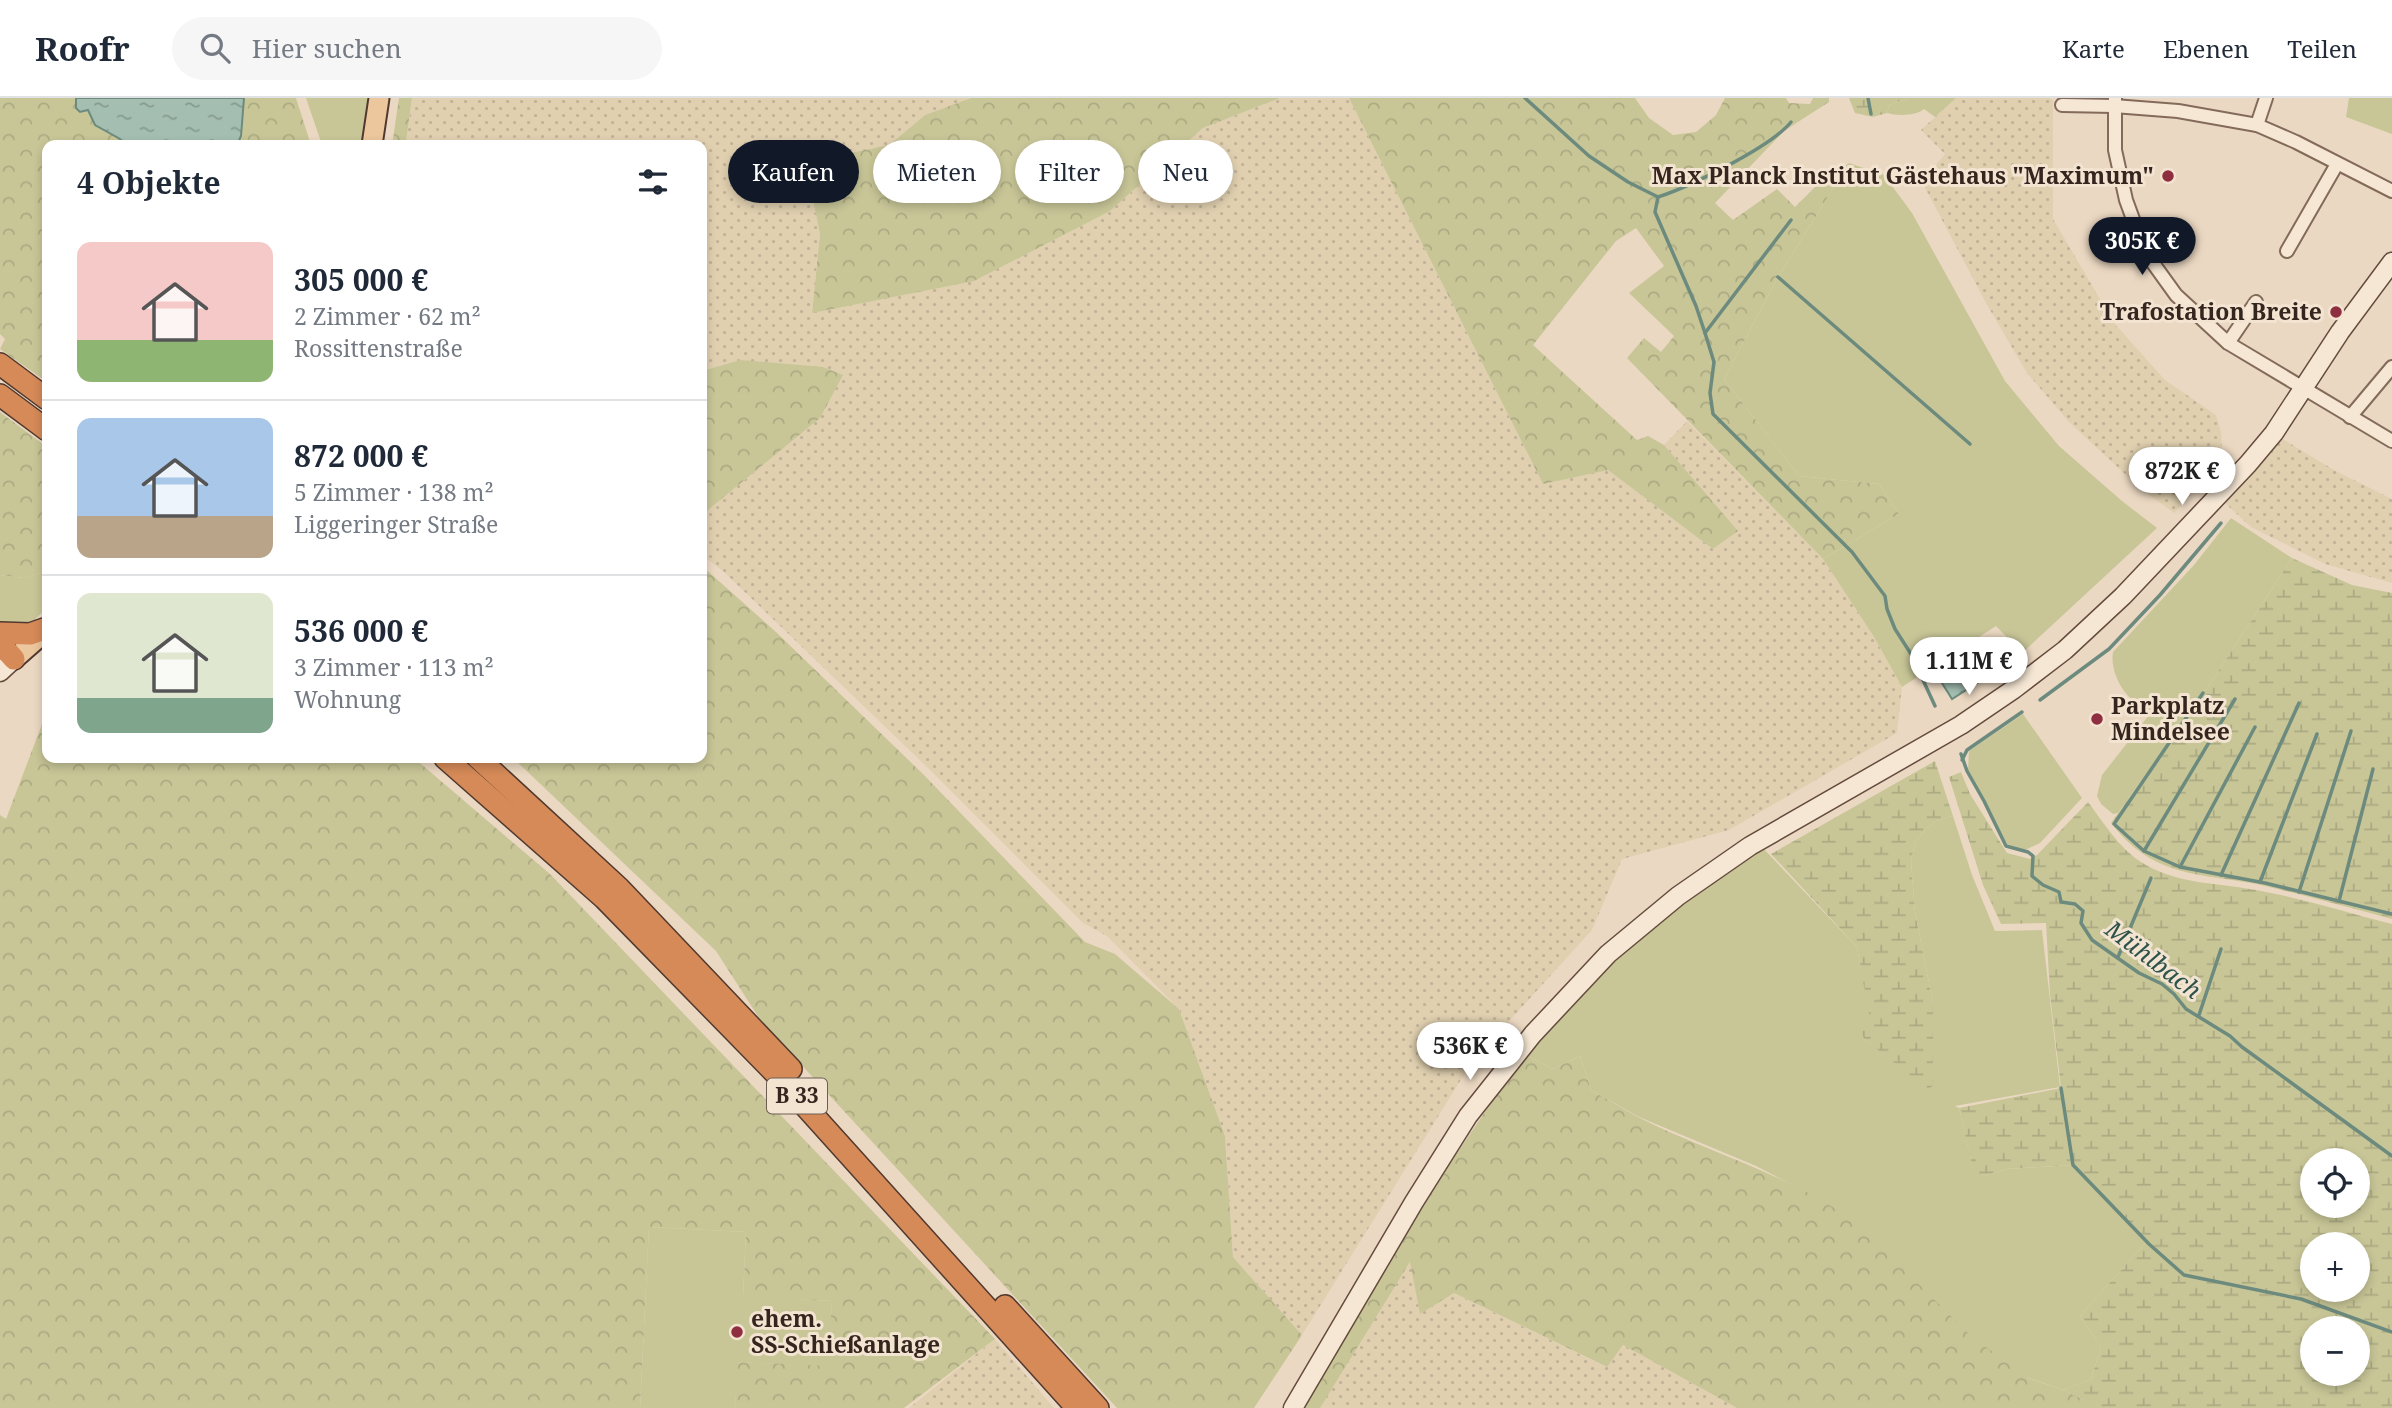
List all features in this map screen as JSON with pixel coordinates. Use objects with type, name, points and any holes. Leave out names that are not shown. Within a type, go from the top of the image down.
[{"type":"highway","points":[[0,364],[42,395]]},
{"type":"highway","points":[[0,395],[42,426]]},
{"type":"highway","points":[[0,633],[30,634],[42,630]]},
{"type":"highway","name":"B 33","points":[[450,763],[604,898],[778,1076],[1077,1408]]},
{"type":"highway","name":"B 33","points":[[484,763],[619,888],[788,1065],[1098,1408]]},
{"type":"highway","points":[[495,763],[510,785]]},
{"type":"main road","points":[[373,140],[379,98]]},
{"type":"main road","points":[[5,658],[42,632]]},
{"type":"street","points":[[2257,125],[2266,98]]},
{"type":"street","points":[[2114,102],[2115,150],[2126,200],[2145,252],[2176,295],[2228,343],[2392,441]]},
{"type":"street","points":[[2062,105],[2114,102],[2257,125],[2392,191]]},
{"type":"street","points":[[2287,251],[2337,164]]},
{"type":"street","points":[[1293,1408],[1413,1202],[1468,1116],[1533,1034],[1608,954],[1678,896],[1750,846],[1926,747],[2014,689],[2065,650],[2123,596],[2257,454],[2274,433],[2340,332],[2392,262]]},
{"type":"street","points":[[2228,343],[2256,302]]},
{"type":"street","points":[[2350,417],[2392,367]]},
{"type":"shaded area","points":[[412,98],[971,98],[925,115],[895,140],[873,140],[873,148],[859,151],[859,140],[728,140],[728,203],[814,203],[820,234],[812,312],[1110,211],[1119,203],[1124,203],[1124,199],[1138,186],[1138,203],[1233,203],[1233,140],[1190,140],[1203,128],[1280,98],[1349,98],[1543,484],[1608,469],[1713,549],[1737,531],[1664,445],[1687,421],[1823,559],[1874,637],[1902,687],[1897,733],[1729,830],[1622,859],[1592,930],[1472,1062],[1302,1335],[1233,1257],[1225,1136],[1179,1009],[1107,936],[1083,923],[928,768],[724,572],[707,559],[707,511],[820,418],[740,360],[707,370],[707,140],[406,140]]},
{"type":"shaded area","points":[[1956,98],[2053,100],[2053,219],[2114,323],[2165,380],[2216,415],[2221,432],[2222,452],[2211,473],[2174,513],[2140,488],[2069,422],[2027,373],[1986,303],[1922,182],[1945,154],[1921,130]]},
{"type":"shaded area","points":[[2281,438],[2334,470],[2392,499],[2392,583],[2325,564],[2251,527],[2225,503]]},
{"type":"shaded area","points":[[1411,1261],[1454,1293],[1606,1367],[1623,1345],[1737,1408],[1317,1408]]},
{"type":"shaded area","points":[[995,1339],[1054,1408],[909,1408]]},
{"type":"green space","points":[[0,98],[76,98],[76,108],[80,112],[88,110],[102,130],[121,140],[42,140],[42,378],[0,349],[5,339],[0,334]]},
{"type":"green space","points":[[244,98],[296,98],[309,140],[239,140]]},
{"type":"green space","points":[[306,98],[367,98],[366,140],[320,140]]},
{"type":"green space","points":[[399,98],[412,98],[406,140],[393,140]]},
{"type":"green space","points":[[971,98],[1280,98],[1203,128],[1190,140],[1138,140],[1138,186],[1124,199],[1124,140],[1015,140],[1015,203],[1119,203],[1110,211],[974,281],[812,313],[820,234],[814,203],[859,203],[859,151],[873,148],[873,203],[1001,203],[1001,140],[895,140],[925,115]]},
{"type":"green space","points":[[1349,98],[1635,98],[1649,118],[1673,135],[1696,132],[1716,115],[1725,98],[1786,98],[1789,103],[1810,104],[1813,98],[1829,98],[1829,102],[1784,131],[1715,203],[1733,220],[1777,189],[1795,207],[1818,184],[1849,163],[1778,277],[1724,379],[1799,476],[1879,484],[1899,514],[1823,559],[1627,358],[1644,338],[1661,352],[1674,336],[1629,293],[1664,266],[1636,228],[1616,241],[1533,345],[1637,440],[1648,436],[1664,445],[1738,531],[1713,549],[1608,470],[1543,484]]},
{"type":"green space","points":[[1849,98],[1909,98],[1889,105],[1887,113],[1873,117],[1855,113]]},
{"type":"green space","points":[[1909,98],[1956,98],[1935,117],[1924,109],[1906,115],[1887,113],[1889,105]]},
{"type":"green space","points":[[2349,98],[2392,98],[2392,134],[2346,117]]},
{"type":"green space","points":[[1849,163],[1884,175],[1912,213],[2005,381],[2059,446],[2157,528],[2022,653],[1996,626],[1902,687],[1874,637],[1823,559],[1899,514],[1879,484],[1799,476],[1724,379],[1778,277]]},
{"type":"green space","points":[[740,360],[823,367],[843,375],[820,418],[707,511],[707,370]]},
{"type":"green space","points":[[0,412],[42,443],[42,573],[24,578],[0,575]]},
{"type":"green space","points":[[2231,518],[2292,558],[2206,690],[2118,813],[2113,814],[2101,804],[2097,796],[2102,775],[2153,710],[2136,703],[2122,688],[2114,670],[2113,652],[2194,565]]},
{"type":"green space","points":[[2292,558],[2352,585],[2392,593],[2392,919],[2261,885],[2178,870],[2144,854],[2127,841],[2111,823],[2206,690]]},
{"type":"green space","points":[[707,570],[776,632],[923,774],[1085,942],[1115,954],[1179,1009],[1225,1136],[1233,1257],[1302,1335],[1254,1408],[1117,1408],[761,1021],[716,951],[518,763],[707,763]]},
{"type":"green space","points":[[42,573],[42,613],[34,620],[8,628],[0,624],[0,575],[24,578]]},
{"type":"green space","points":[[2023,714],[2082,798],[2040,843],[2025,850],[2007,844],[1968,770],[1969,751]]},
{"type":"green space","points":[[42,724],[42,763],[420,763],[550,874],[995,1339],[904,1408],[735,1408],[737,1362],[828,1366],[832,1301],[743,1297],[746,1232],[649,1227],[640,1408],[0,1408],[0,815],[6,819]]},
{"type":"green space","points":[[1935,761],[1953,816],[1936,821],[1925,830],[1915,843],[1911,861],[1915,912],[1933,1003],[1933,1086],[1928,1089],[1864,1039],[1859,1021],[1870,1020],[1857,947],[1771,854]]},
{"type":"green space","points":[[1961,772],[1970,794],[2007,853],[2030,859],[2037,855],[2088,802],[2126,850],[2155,870],[2184,879],[2294,898],[2392,924],[2392,1408],[2101,1408],[2063,1390],[2091,1379],[2101,1347],[2080,1316],[2147,1241],[2073,1165],[2006,1169],[1985,1176],[1974,1174],[1959,1108],[2061,1088],[2050,995],[2046,923],[2001,924],[1983,885],[1949,777]]},
{"type":"green space","points":[[1953,816],[1972,875],[1995,931],[2042,930],[2060,1087],[1955,1106],[1959,1108],[1974,1173],[1985,1176],[2006,1169],[2073,1165],[2147,1241],[2080,1316],[2101,1347],[2091,1379],[2063,1390],[2026,1377],[1970,1336],[1859,1226],[1756,1166],[1639,1117],[1591,1090],[1580,1056],[1553,1069],[1526,1055],[1592,978],[1682,898],[1761,846],[1857,947],[1871,1021],[1864,1039],[1929,1088],[1933,1086],[1933,1003],[1915,912],[1911,861],[1915,843],[1925,830],[1936,821]]},
{"type":"green space","points":[[1526,1055],[1553,1069],[1580,1056],[1591,1090],[1638,1117],[1807,1192],[1834,1208],[1859,1225],[1971,1336],[2028,1378],[2102,1408],[1737,1408],[1623,1345],[1607,1367],[1454,1293],[1420,1314],[1410,1262],[1320,1408],[1299,1408],[1465,1141]]},
{"type":"green space","name":"ehem. SS-Schießanlage","points":[[649,1227],[746,1232],[743,1296],[832,1301],[829,1367],[738,1362],[735,1408],[640,1408]]},
{"type":"water","points":[[76,98],[244,98],[239,140],[121,140],[95,125],[88,110],[80,112],[76,108]]},
{"type":"water","points":[[1998,647],[2008,663],[1952,699],[1942,683]]},
{"type":"waterway","points":[[1525,98],[1589,156],[1628,182],[1658,197]]},
{"type":"waterway","points":[[1868,98],[1871,114]]},
{"type":"waterway","points":[[1705,333],[1655,212],[1658,197],[1689,185],[1748,154],[1791,122]]},
{"type":"waterway","points":[[1791,220],[1705,333],[1714,362],[1710,393],[1713,414],[1852,552],[1885,596],[1895,629],[1911,654],[1935,706]]},
{"type":"waterway","points":[[1778,277],[1970,444]]},
{"type":"waterway","name":"Mühlbach","points":[[2040,700],[2109,649],[2160,595],[2221,523]]},
{"type":"waterway","points":[[2203,693],[2114,824],[2144,851],[2180,867],[2265,883],[2392,914]]},
{"type":"waterway","points":[[2144,851],[2235,699]]},
{"type":"waterway","points":[[2221,875],[2299,703]]},
{"type":"waterway","points":[[1962,760],[1967,750],[2022,712]]},
{"type":"waterway","points":[[2180,867],[2255,727]]},
{"type":"waterway","points":[[2299,892],[2351,731]]},
{"type":"waterway","points":[[2260,882],[2317,734]]},
{"type":"waterway","name":"Mühlbach","points":[[1961,754],[2006,846],[2033,856],[2032,876],[2043,885],[2059,892],[2061,902],[2075,904],[2083,911],[2081,923],[2092,940],[2139,973],[2162,984],[2186,1009],[2230,1036],[2392,1156]]},
{"type":"waterway","points":[[2339,901],[2373,769]]},
{"type":"waterway","points":[[2118,957],[2151,878]]},
{"type":"waterway","points":[[2199,1015],[2221,949]]},
{"type":"waterway","points":[[2061,1088],[2073,1165],[2149,1244],[2184,1275],[2301,1299],[2392,1332]]},
{"type":"place","name":"Max Planck Institut Gästehaus \"Maximum\"","points":[[2168,176]]},
{"type":"place","name":"Trafostation Breite","points":[[2336,312]]},
{"type":"place","name":"Parkplatz Mindelsee","points":[[2097,719]]},
{"type":"place","name":"ehem. SS-Schießanlage","points":[[737,1332]]}]
